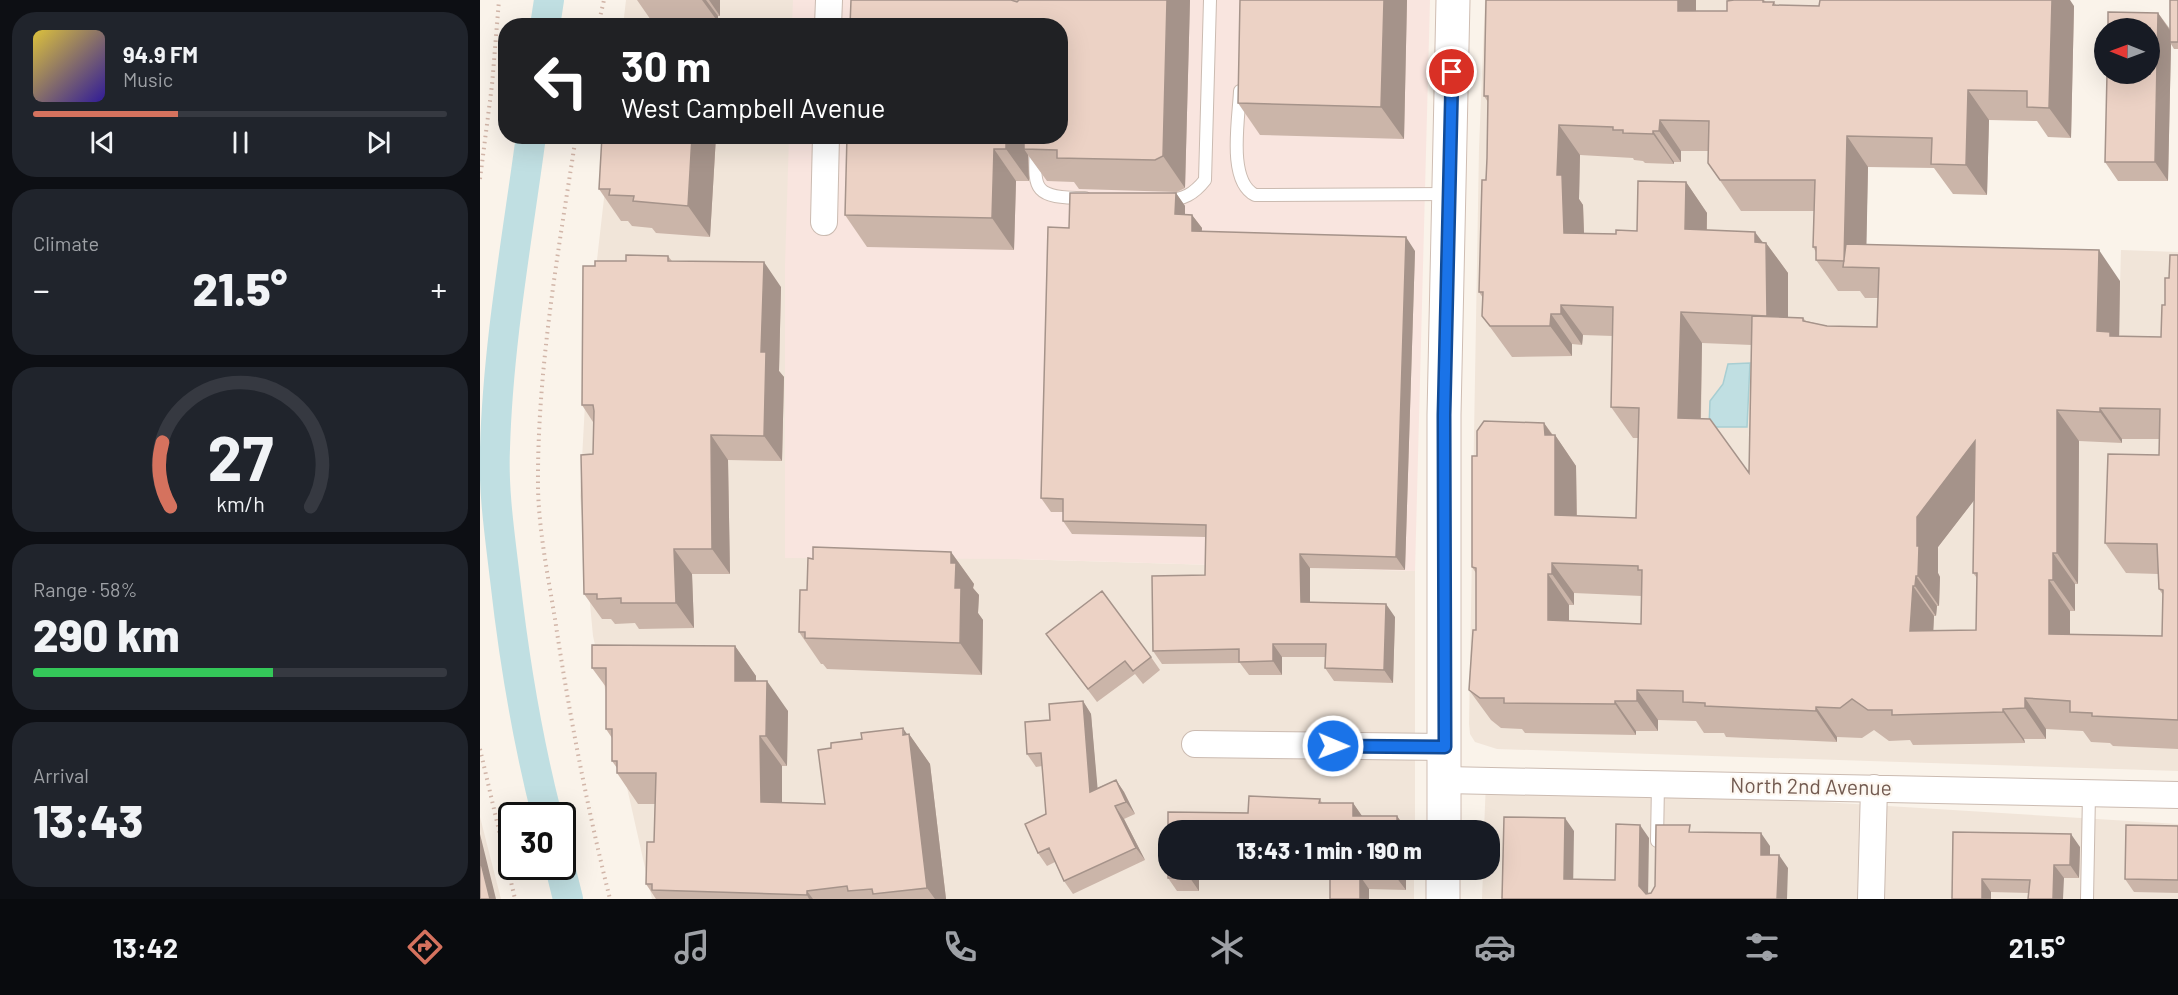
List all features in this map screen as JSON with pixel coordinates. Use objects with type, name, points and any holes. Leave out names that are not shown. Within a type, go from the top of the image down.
[{"type":"street","points":[[828,18],[829,0]]},
{"type":"street","points":[[1444,820],[1444,415],[1453,0]]},
{"type":"street","points":[[824,222],[826,144]]},
{"type":"street","points":[[1195,744],[1445,747]]},
{"type":"street","name":"North 2nd Avenue","points":[[1445,780],[2178,795]]},
{"type":"street","points":[[1871,899],[1874,788]]},
{"type":"street","points":[[1443,880],[1443,899]]},
{"type":"lane","points":[[1155,199],[1179,200],[1191,195],[1205,180],[1210,0]]},
{"type":"lane","points":[[1240,80],[1238,172],[1247,191],[1255,195],[1450,194]]},
{"type":"lane","points":[[1036,144],[1037,183],[1043,192],[1050,197],[1095,198]]},
{"type":"lane","points":[[1657,854],[1658,784]]},
{"type":"lane","points":[[2086,899],[2089,794]]},
{"type":"path","points":[[480,179],[492,85],[499,0]]},
{"type":"path","points":[[600,18],[604,0]]},
{"type":"path","points":[[575,144],[553,284],[542,396],[538,489],[545,557],[563,670],[592,826],[610,899]]},
{"type":"path","points":[[480,748],[514,899]]},
{"type":"shaded area","points":[[626,0],[810,0],[809,18],[624,18]]},
{"type":"shaded area","points":[[793,0],[1430,0],[1415,571],[1015,559],[785,558],[785,265],[789,144],[1068,144],[1068,18],[792,18]]},
{"type":"shaded area","points":[[1485,0],[1872,0],[1845,6],[1865,298],[1900,299],[2119,324],[2121,250],[2178,252],[2178,771],[1497,749],[1475,742],[1470,734],[1469,724],[1479,148]]},
{"type":"shaded area","points":[[610,144],[808,144],[1015,559],[1415,571],[1415,820],[1158,820],[1158,880],[1414,880],[1414,899],[652,899],[593,636],[580,496],[589,330]]},
{"type":"shaded area","points":[[1486,781],[2178,824],[2178,899],[1482,899],[1483,880],[1500,880],[1500,820],[1484,820]]},
{"type":"shaded area","points":[[480,817],[501,899],[480,899]]},
{"type":"water","points":[[1750,363],[1747,427],[1709,427],[1710,401],[1723,384],[1728,364]]},
{"type":"building","points":[[851,0],[1011,0],[1017,2],[1019,0],[1167,0],[1163,156],[1155,160],[1057,158],[1057,150],[1024,149],[1024,144],[1068,144],[1068,18],[850,18]]},
{"type":"building","points":[[1240,0],[1384,0],[1381,107],[1238,103]]},
{"type":"building","points":[[1486,0],[1678,0],[1678,11],[1727,11],[1727,1],[1734,0],[1763,0],[1763,2],[1774,2],[1773,5],[1819,6],[1820,0],[2052,0],[2049,108],[2027,107],[2027,91],[1968,90],[1966,165],[1931,164],[1932,138],[1847,136],[1844,259],[1846,244],[2099,250],[2097,331],[2110,332],[2110,336],[2161,337],[2162,305],[2165,305],[2165,278],[2169,278],[2170,255],[2178,255],[2178,720],[2092,716],[2092,713],[2070,712],[2070,701],[2025,698],[2025,708],[2003,709],[2003,712],[1892,715],[1892,710],[1868,710],[1852,699],[1840,708],[1816,707],[1816,711],[1705,706],[1705,703],[1683,702],[1683,691],[1637,690],[1637,701],[1615,701],[1615,704],[1504,703],[1504,698],[1480,698],[1469,690],[1473,630],[1476,630],[1476,568],[1472,567],[1472,456],[1477,456],[1477,431],[1484,421],[1544,423],[1545,435],[1555,435],[1555,515],[1636,518],[1639,408],[1611,407],[1613,307],[1561,305],[1561,314],[1551,314],[1550,326],[1490,326],[1482,316],[1483,292],[1479,292],[1482,180],[1486,180],[1488,96],[1484,96]],"holes":[[[1660,120],[1709,121],[1708,163],[1720,180],[1815,180],[1813,247],[1816,247],[1816,260],[1844,261],[1843,267],[1879,268],[1877,327],[1827,326],[1803,321],[1803,318],[1752,316],[1749,473],[1710,419],[1678,418],[1681,312],[1767,316],[1766,243],[1755,242],[1755,232],[1685,229],[1686,182],[1638,181],[1637,231],[1616,230],[1616,234],[1564,233],[1562,175],[1557,175],[1559,125],[1613,127],[1613,130],[1623,130],[1623,133],[1653,134],[1653,131],[1659,131]],[[2100,408],[2160,409],[2159,455],[2108,454],[2105,543],[2157,544],[2159,589],[2163,590],[2162,636],[2049,634],[2049,580],[2053,580],[2053,553],[2057,553],[2057,410],[2100,412]],[[1975,441],[1973,573],[1977,573],[1976,630],[1910,631],[1913,586],[1918,576],[1917,517]],[[1552,563],[1638,566],[1638,570],[1642,570],[1641,624],[1548,620],[1548,574],[1552,574]]]},
{"type":"building","points":[[2170,0],[2178,0],[2178,42],[2170,42]]},
{"type":"building","points":[[2108,12],[2158,13],[2158,18],[2108,18]]},
{"type":"building","points":[[2107,84],[2157,84],[2155,162],[2105,162]]},
{"type":"building","points":[[602,144],[692,144],[688,206],[633,201],[634,196],[609,195],[610,189],[599,189]]},
{"type":"building","points":[[847,144],[1006,144],[1006,149],[994,149],[992,218],[845,215]]},
{"type":"building","points":[[1070,193],[1176,193],[1175,214],[1192,215],[1192,231],[1406,237],[1396,557],[1300,554],[1301,602],[1386,604],[1384,670],[1325,668],[1326,644],[1273,644],[1273,661],[1239,662],[1239,649],[1153,651],[1152,576],[1205,575],[1206,525],[1063,521],[1063,499],[1041,498],[1048,227],[1069,228]]},
{"type":"building","points":[[626,255],[668,256],[668,261],[764,262],[761,352],[766,352],[764,436],[711,435],[712,549],[674,549],[676,603],[621,603],[621,598],[597,599],[597,594],[584,594],[581,455],[593,454],[594,411],[593,405],[582,405],[583,266],[595,266],[595,261],[626,261]]},
{"type":"building","points":[[813,547],[951,552],[951,563],[956,563],[955,588],[961,588],[960,643],[805,638],[805,632],[799,632],[800,590],[807,590],[808,558],[813,559]]},
{"type":"building","points":[[1102,591],[1151,657],[1133,671],[1125,661],[1088,689],[1046,634]]},
{"type":"building","points":[[592,645],[735,646],[735,681],[767,681],[766,736],[760,736],[761,802],[825,804],[818,750],[831,748],[831,743],[862,739],[861,733],[903,728],[903,735],[909,734],[927,888],[873,894],[872,889],[848,891],[847,886],[807,891],[807,895],[652,890],[652,884],[646,884],[647,842],[654,842],[656,773],[617,773],[617,761],[612,761],[612,729],[606,729],[606,668],[592,668]]},
{"type":"building","points":[[1083,701],[1090,792],[1116,780],[1126,802],[1115,806],[1136,848],[1064,881],[1049,848],[1038,853],[1025,824],[1046,814],[1041,753],[1027,754],[1025,722],[1050,720],[1049,704]]},
{"type":"building","points":[[1249,796],[1320,799],[1319,803],[1353,803],[1353,816],[1397,816],[1397,820],[1168,820],[1168,812],[1248,813]]},
{"type":"building","points":[[1504,817],[1565,818],[1564,879],[1615,880],[1616,824],[1640,825],[1639,886],[1646,894],[1651,893],[1655,886],[1656,825],[1690,825],[1689,832],[1761,833],[1761,855],[1779,855],[1777,899],[1502,899]]},
{"type":"building","points":[[2126,825],[2178,826],[2178,880],[2125,879]]},
{"type":"building","points":[[1953,832],[2071,834],[2070,865],[2054,865],[2053,899],[2028,899],[2030,880],[1982,879],[1982,899],[1952,899]]},
{"type":"building","points":[[480,859],[490,899],[480,899]]},
{"type":"building","points":[[1330,880],[1360,880],[1360,899],[1330,899]]},
{"type":"waterway","points":[[546,18],[549,0]]},
{"type":"waterway","points":[[530,144],[500,370],[495,481],[517,669],[544,802]]},
{"type":"waterway","points":[[563,880],[568,899]]},
{"type":"route","points":[[1333,746],[1445,747],[1444,415],[1452,72]]}]
